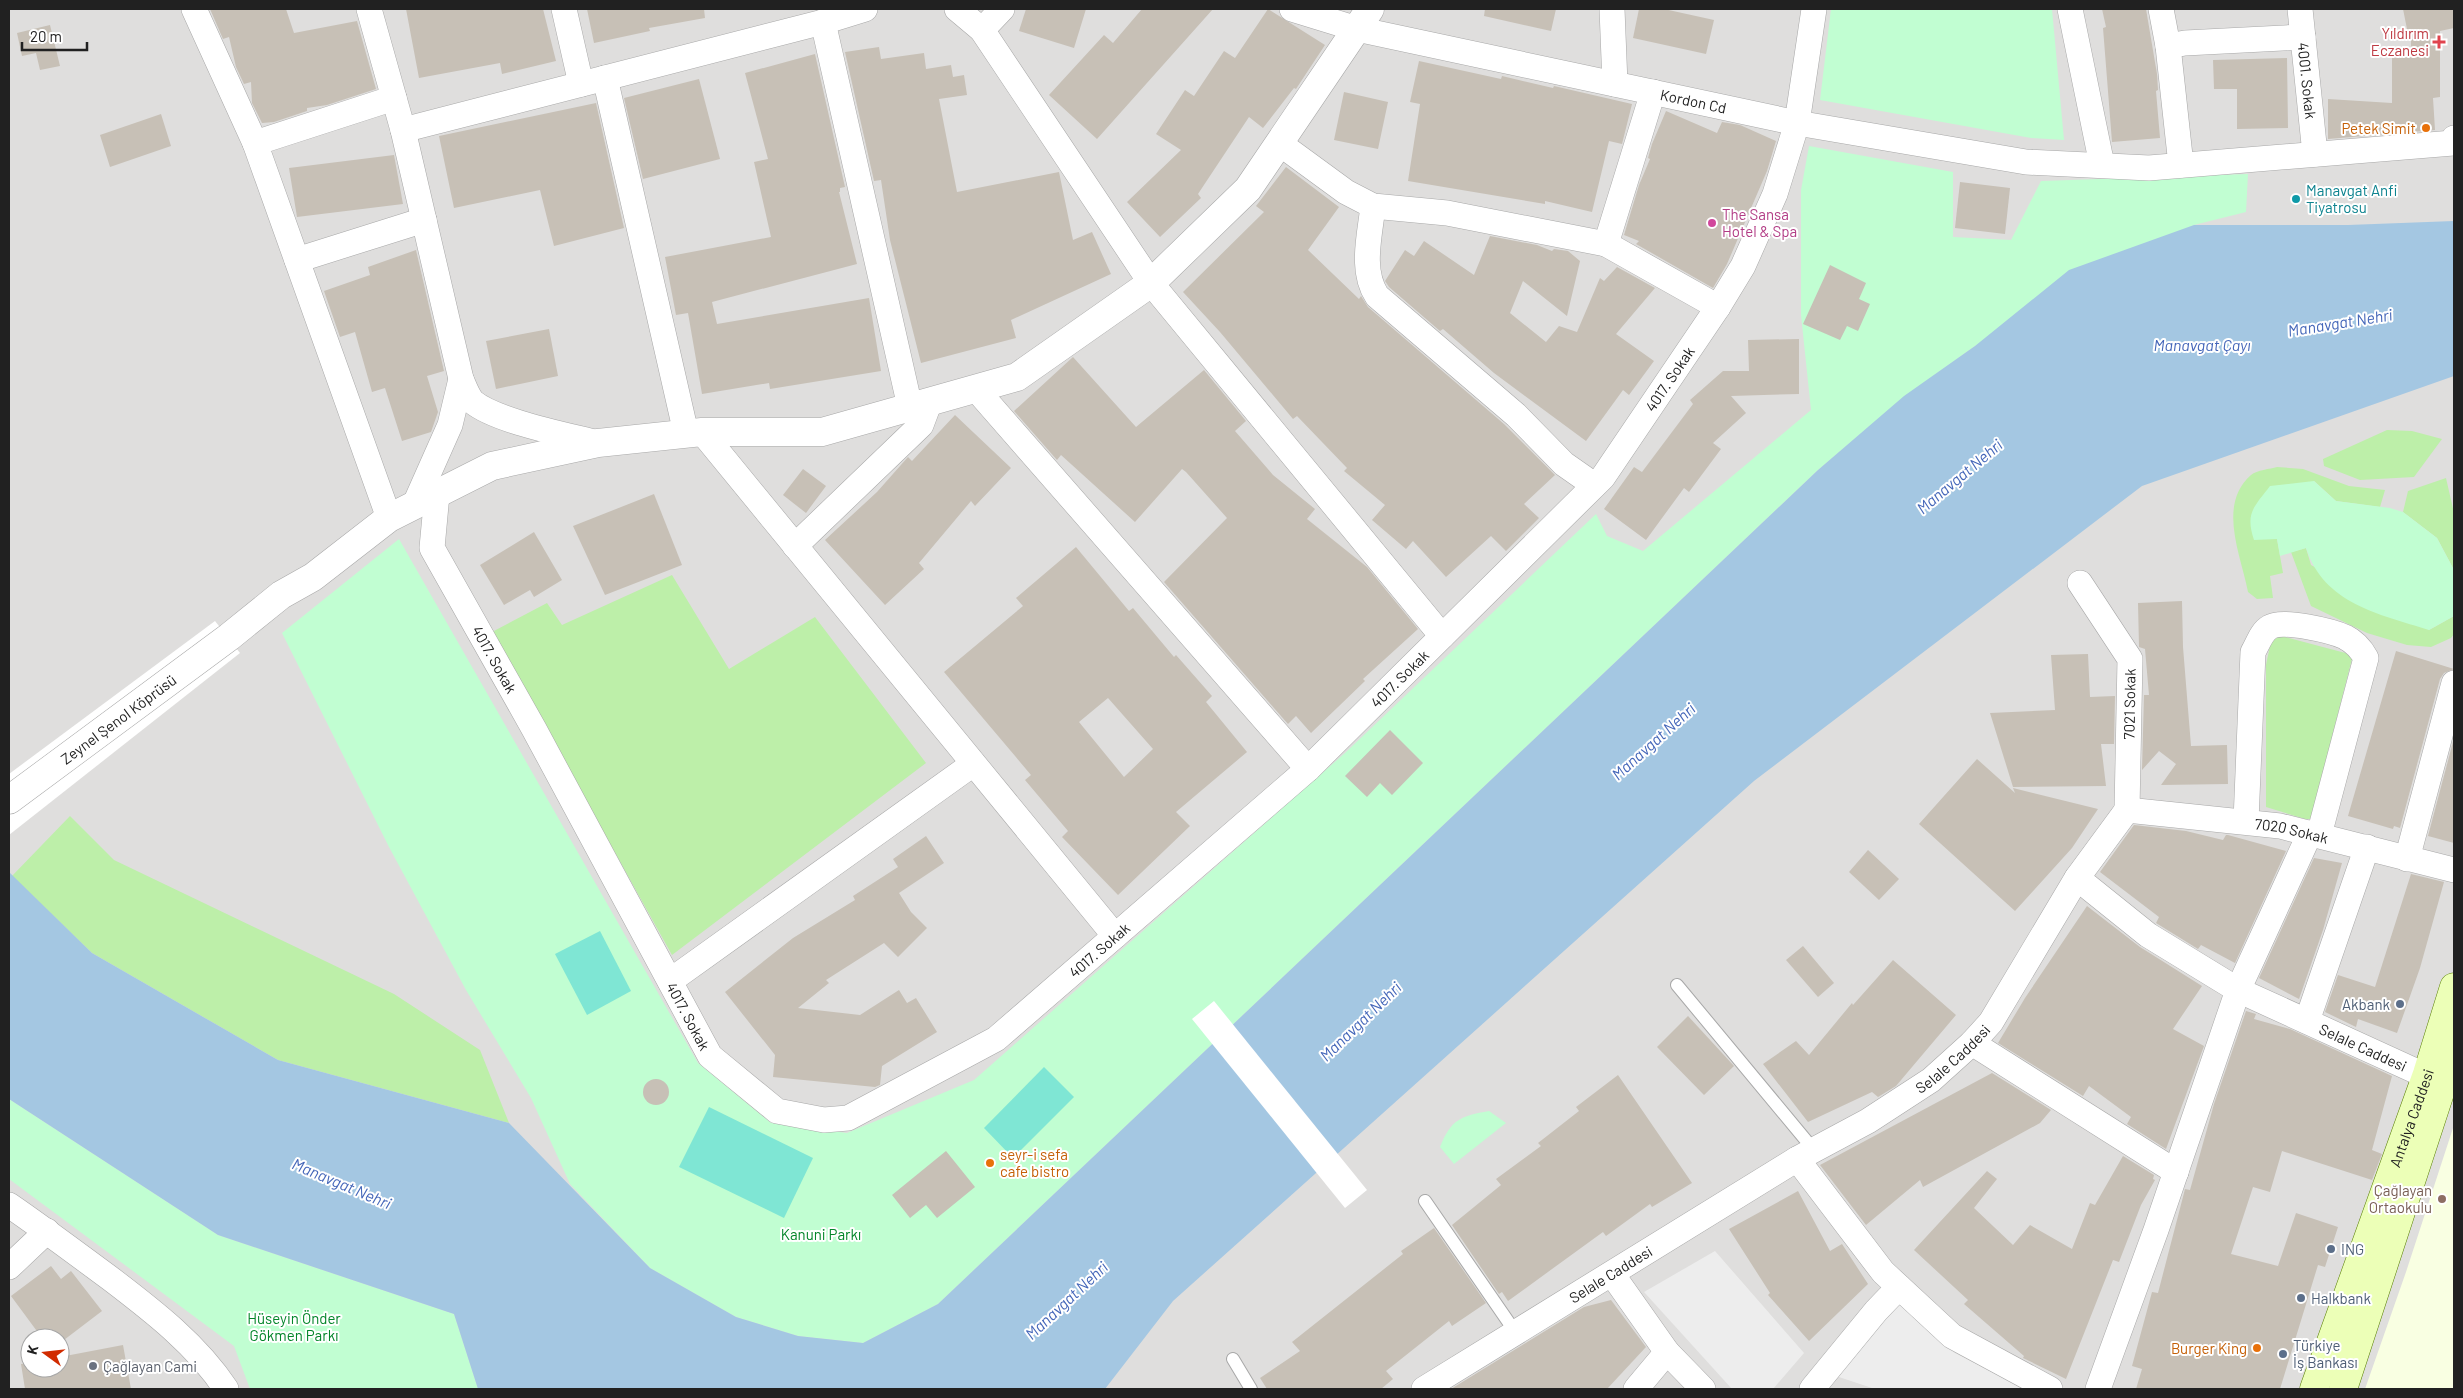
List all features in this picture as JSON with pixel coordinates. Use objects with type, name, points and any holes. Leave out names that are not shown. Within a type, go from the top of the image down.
[{"type":"main road","name":"Antalya Caddesi","points":[[2342,1389],[2442,1081],[2454,987]]},
{"type":"main road","name":"Antalya Caddesi","points":[[2314,1389],[2454,1050]]},
{"type":"street","points":[[194,9],[255,143],[389,518]]},
{"type":"street","points":[[370,9],[403,130],[461,379],[472,401],[489,411],[598,443]]},
{"type":"street","points":[[564,9],[581,84]]},
{"type":"street","points":[[403,130],[823,22],[865,9]]},
{"type":"street","points":[[957,9],[982,30],[1151,283],[1442,636]]},
{"type":"street","points":[[982,30],[1002,9]]},
{"type":"street","name":"Kordon Cd","points":[[1292,9],[1363,19],[1615,84],[1798,123],[2026,162],[2149,168],[2453,143],[2454,138]]},
{"type":"street","points":[[1612,9],[1615,84]]},
{"type":"street","name":"4017. Sokak","points":[[461,379],[450,425],[425,500],[432,548],[534,729],[710,1056],[777,1111],[824,1120],[848,1118],[996,1040],[1308,769],[1603,477],[1718,307],[1742,266],[1775,194],[1798,123],[1814,9]]},
{"type":"street","points":[[2070,9],[2102,165]]},
{"type":"street","points":[[2161,9],[2168,46],[2181,165]]},
{"type":"street","name":"4001. Sokak","points":[[2300,9],[2315,154]]},
{"type":"street","name":"Zeynel Şenol Köprüsü","points":[[9,800],[229,637],[281,596],[313,577],[389,518],[492,466],[598,443],[694,433],[822,432],[1017,376],[1151,283],[1248,189],[1363,19]]},
{"type":"street","points":[[795,546],[921,425],[920,404],[823,22]]},
{"type":"street","points":[[2168,46],[2185,43],[2303,37]]},
{"type":"street","points":[[605,78],[694,433],[795,546],[1115,936]]},
{"type":"street","points":[[1606,244],[1653,92]]},
{"type":"street","points":[[255,143],[394,98]]},
{"type":"street","points":[[1279,143],[1346,192],[1374,206],[1447,213],[1606,244],[1718,307]]},
{"type":"street","points":[[1374,206],[1367,262],[1370,286],[1377,296],[1516,415],[1564,464],[1594,485]]},
{"type":"street","points":[[297,260],[424,220]]},
{"type":"street","points":[[975,388],[1308,769]]},
{"type":"street","name":"7021 Sokak","points":[[2080,583],[2130,660],[2127,810]]},
{"type":"street","points":[[2098,1389],[2176,1172],[2238,990],[2315,834],[2366,658],[2361,648],[2344,637],[2286,624],[2271,626],[2263,633],[2253,652],[2246,821]]},
{"type":"street","points":[[2407,859],[2454,683]]},
{"type":"street","points":[[670,981],[973,764]]},
{"type":"street","points":[[2077,878],[2127,810]]},
{"type":"street","name":"7020 Sokak","points":[[2127,810],[2246,821],[2315,834],[2454,870]]},
{"type":"street","points":[[2307,1021],[2366,848]]},
{"type":"street","name":"Selale Caddesi","points":[[1424,1389],[1806,1154],[1868,1122],[1931,1080],[1972,1043],[1991,1022],[2077,878],[2148,935],[2238,990],[2442,1081]]},
{"type":"street","points":[[1972,1043],[2176,1172]]},
{"type":"street","points":[[1806,1154],[1883,1272],[1952,1336],[2050,1389]]},
{"type":"street","points":[[9,1205],[159,1316],[213,1370],[226,1389]]},
{"type":"street","points":[[9,1267],[47,1232]]},
{"type":"street","points":[[1612,1274],[1666,1352],[1703,1389]]},
{"type":"street","points":[[1812,1389],[1876,1311],[1899,1287]]},
{"type":"street","points":[[1636,1389],[1666,1352]]},
{"type":"lane","points":[[1677,985],[1806,1154]]},
{"type":"lane","points":[[1425,1202],[1516,1333]]},
{"type":"lane","points":[[1233,1359],[1251,1389]]},
{"type":"shaded area","points":[[9,9],[2454,9],[2454,1389],[9,1389]]},
{"type":"shaded area","points":[[600,931],[631,991],[587,1015],[555,954]]},
{"type":"shaded area","points":[[1044,1067],[1074,1097],[1013,1158],[984,1128]]},
{"type":"shaded area","points":[[709,1107],[813,1158],[784,1218],[679,1167]]},
{"type":"shaded area","name":"Çağlayan Ortaokulu","points":[[2454,1125],[2454,1389],[2365,1389],[2406,1272]]},
{"type":"shaded area","points":[[1715,1251],[1804,1353],[1773,1389],[1732,1389],[1644,1292]]},
{"type":"shaded area","points":[[1900,1303],[1955,1353],[2025,1389],[1875,1389],[1836,1376]]},
{"type":"green space","points":[[1831,9],[2052,9],[2064,140],[2031,138],[1820,100]]},
{"type":"green space","name":"Kanuni Parkı","points":[[1809,146],[1953,172],[1953,237],[2011,240],[2041,181],[2248,174],[2246,212],[2194,225],[1975,346],[1904,397],[1818,470],[938,1304],[863,1343],[798,1336],[736,1317],[650,1268],[570,1184],[531,1098],[466,990],[389,847],[282,633],[399,539],[698,1063],[771,1123],[847,1133],[974,1080],[1345,753],[1596,514],[1607,536],[1643,551],[1811,410],[1801,315],[1801,190]]},
{"type":"green space","points":[[2387,430],[2412,431],[2442,439],[2414,477],[2360,480],[2324,466],[2323,459]]},
{"type":"green space","points":[[2277,467],[2303,469],[2349,486],[2385,490],[2380,507],[2336,501],[2314,481],[2277,539],[2283,573],[2270,576],[2273,598],[2257,599],[2248,592],[2237,547],[2233,515],[2235,501],[2241,487],[2251,475]]},
{"type":"green space","points":[[2446,478],[2454,513],[2454,570],[2437,538],[2403,512],[2408,491]]},
{"type":"green space","points":[[2314,481],[2336,501],[2390,508],[2403,512],[2437,538],[2454,570],[2454,616],[2429,630],[2373,612],[2340,594],[2326,582],[2314,567],[2306,548],[2280,556],[2277,539],[2254,540],[2251,531],[2251,517],[2256,505],[2270,486]]},
{"type":"green space","points":[[2306,548],[2311,565],[2429,630],[2454,616],[2454,634],[2451,638],[2431,647],[2407,645],[2367,633],[2311,606],[2291,552]]},
{"type":"green space","points":[[672,575],[729,669],[815,617],[926,763],[672,955],[492,632],[547,603],[562,625]]},
{"type":"green space","points":[[2281,636],[2353,655],[2311,819],[2305,819],[2266,807],[2266,665],[2271,641]]},
{"type":"green space","points":[[70,816],[114,860],[394,994],[480,1050],[509,1123],[278,1060],[92,953],[12,876]]},
{"type":"green space","name":"Hüseyin Önder Gökmen Parkı","points":[[9,1099],[218,1235],[454,1314],[478,1389],[250,1389],[234,1346],[9,1179]]},
{"type":"green space","points":[[1489,1111],[1506,1123],[1454,1164],[1440,1147],[1448,1130],[1464,1117]]},
{"type":"water","name":"Manavgat Çayı","points":[[2454,221],[2454,376],[2142,486],[1754,781],[1173,1301],[1105,1389],[478,1389],[454,1314],[218,1235],[9,1099],[9,872],[92,953],[278,1060],[509,1123],[650,1268],[736,1317],[798,1336],[863,1343],[938,1304],[1818,470],[1904,396],[1975,346],[2069,270],[2194,225],[2348,225]]},
{"type":"pier","points":[[215,621],[240,653],[9,835],[9,774]]},
{"type":"pier","points":[[1214,1001],[1367,1190],[1345,1208],[1192,1019]]},
{"type":"building","points":[[210,9],[286,9],[294,33],[357,21],[376,89],[327,105],[307,108],[307,111],[274,122],[262,123],[252,103],[251,82],[244,84],[236,67],[229,37],[223,39]]},
{"type":"building","points":[[406,9],[543,9],[556,61],[502,74],[500,63],[419,78]]},
{"type":"building","points":[[587,9],[704,9],[705,18],[649,28],[650,31],[594,43]]},
{"type":"building","points":[[1026,9],[1086,9],[1074,48],[1019,31]]},
{"type":"building","points":[[1142,9],[1213,9],[1097,139],[1049,95],[1104,35],[1113,43]]},
{"type":"building","points":[[1268,9],[1325,45],[1296,89],[1294,88],[1263,128],[1249,117],[1198,194],[1201,198],[1160,237],[1127,202],[1181,150],[1156,134],[1185,90],[1194,96],[1224,51],[1235,58]]},
{"type":"building","points":[[1485,9],[1556,9],[1551,31],[1484,16]]},
{"type":"building","points":[[1639,9],[1664,9],[1714,20],[1706,54],[1633,38]]},
{"type":"building","points":[[2102,9],[2146,9],[2157,74],[2158,90],[2156,91],[2160,138],[2112,142],[2103,28],[2106,27]]},
{"type":"building","points":[[2403,9],[2454,9],[2454,28],[2440,31],[2440,97],[2433,98],[2435,130],[2328,139],[2328,99],[2392,103],[2392,57],[2410,57],[2411,51],[2411,39],[2409,39]]},
{"type":"building","points":[[50,25],[60,66],[40,70],[36,53],[22,56],[17,33]]},
{"type":"building","points":[[879,47],[881,59],[924,53],[926,69],[951,65],[953,77],[964,75],[967,95],[939,99],[957,192],[1059,172],[1073,240],[1092,232],[1111,274],[1011,320],[1016,338],[921,363],[890,240],[881,180],[874,181],[845,52]]},
{"type":"building","points":[[815,54],[845,187],[840,188],[839,192],[857,264],[712,302],[717,324],[869,298],[881,371],[770,389],[769,383],[702,394],[688,313],[676,315],[665,257],[771,237],[754,162],[768,159],[745,73]]},
{"type":"building","points":[[2287,58],[2288,128],[2237,129],[2237,89],[2214,89],[2213,60]]},
{"type":"building","points":[[1419,61],[1501,79],[1502,76],[1553,88],[1554,86],[1632,104],[1622,144],[1609,141],[1592,212],[1545,201],[1545,204],[1408,181],[1420,104],[1410,102]]},
{"type":"building","points":[[699,79],[720,159],[643,179],[624,98]]},
{"type":"building","points":[[1344,92],[1388,102],[1378,149],[1334,140]]},
{"type":"building","points":[[596,103],[624,228],[554,246],[540,190],[454,208],[439,136]]},
{"type":"building","points":[[1666,111],[1717,133],[1722,122],[1740,125],[1776,141],[1767,171],[1727,264],[1713,288],[1636,244],[1639,241],[1624,235],[1639,185],[1650,159],[1648,158],[1652,144]]},
{"type":"building","points":[[161,114],[171,146],[110,167],[100,135]]},
{"type":"building","points":[[394,155],[403,204],[297,217],[289,168]]},
{"type":"building","points":[[1286,167],[1339,207],[1308,250],[1359,299],[1361,296],[1368,307],[1504,424],[1555,475],[1524,504],[1539,518],[1506,551],[1491,536],[1446,577],[1413,541],[1406,549],[1372,520],[1385,505],[1344,471],[1347,468],[1297,416],[1293,419],[1220,332],[1183,292],[1264,212],[1256,206]]},
{"type":"building","points":[[1960,182],[2010,188],[2005,234],[1955,228]]},
{"type":"building","points":[[1490,236],[1537,245],[1552,251],[1554,249],[1568,251],[1580,261],[1567,316],[1523,281],[1510,313],[1546,342],[1559,326],[1577,332],[1600,278],[1604,281],[1617,267],[1655,288],[1616,334],[1654,361],[1629,395],[1623,390],[1586,441],[1494,373],[1443,329],[1440,331],[1389,287],[1385,281],[1405,250],[1414,256],[1424,241],[1474,275]]},
{"type":"building","points":[[416,250],[444,371],[427,376],[438,412],[431,432],[402,441],[385,388],[372,392],[355,332],[340,337],[324,291],[370,275],[368,267]]},
{"type":"building","points":[[1830,265],[1866,283],[1859,299],[1870,304],[1858,331],[1847,326],[1840,340],[1803,324]]},
{"type":"building","points":[[549,329],[558,376],[496,389],[486,341]]},
{"type":"building","points":[[1799,339],[1799,394],[1731,396],[1746,413],[1713,443],[1721,449],[1689,492],[1684,488],[1646,540],[1604,509],[1634,467],[1642,472],[1693,404],[1690,400],[1723,371],[1749,371],[1748,340]]},
{"type":"building","points":[[1073,357],[1136,427],[1204,370],[1246,421],[1235,431],[1273,475],[1315,509],[1307,519],[1367,567],[1418,629],[1363,679],[1365,681],[1311,733],[1296,716],[1288,724],[1164,582],[1227,518],[1186,472],[1182,469],[1135,522],[1061,455],[1057,460],[1014,411]]},
{"type":"building","points":[[955,415],[1011,468],[975,506],[971,501],[919,563],[924,569],[885,605],[825,540],[877,492],[908,457],[912,461]]},
{"type":"building","points":[[803,469],[826,486],[806,513],[783,495]]},
{"type":"building","points":[[654,494],[682,565],[605,595],[573,526]]},
{"type":"building","points":[[534,532],[562,580],[534,597],[530,590],[504,605],[480,565]]},
{"type":"building","points":[[1076,547],[1129,611],[1133,608],[1174,657],[1176,655],[1212,696],[1206,702],[1247,752],[1176,812],[1190,826],[1118,895],[1062,837],[1068,831],[1025,780],[1031,775],[944,672],[1023,606],[1016,598]],"holes":[[[1108,698],[1153,749],[1124,777],[1079,722]]]},
{"type":"building","points":[[2182,601],[2183,647],[2191,746],[2227,745],[2228,784],[2161,785],[2176,764],[2159,751],[2142,770],[2144,695],[2149,695],[2145,649],[2139,647],[2138,603]]},
{"type":"building","points":[[2396,651],[2454,669],[2444,673],[2440,679],[2400,828],[2394,826],[2393,829],[2348,816]]},
{"type":"building","points":[[2088,654],[2090,697],[2115,696],[2114,744],[2101,744],[2106,786],[2013,787],[1990,713],[2055,710],[2051,655]]},
{"type":"building","points":[[1390,730],[1423,763],[1392,795],[1380,783],[1367,797],[1345,776]]},
{"type":"building","points":[[2454,738],[2454,843],[2428,836]]},
{"type":"building","points":[[1977,759],[2015,793],[2013,788],[2098,809],[2072,848],[2015,911],[1919,824]]},
{"type":"building","points":[[2134,825],[2186,831],[2223,840],[2228,835],[2286,851],[2235,963],[2201,945],[2198,949],[2156,923],[2159,917],[2100,872]]},
{"type":"building","points":[[926,836],[944,863],[899,893],[911,912],[927,928],[898,957],[884,943],[826,980],[829,983],[798,1008],[860,1015],[899,990],[907,1003],[916,998],[937,1032],[882,1066],[880,1085],[875,1087],[773,1077],[775,1055],[725,992],[793,938],[855,900],[853,896],[898,867],[893,859]]},
{"type":"building","points":[[1868,850],[1899,879],[1879,900],[1849,872]]},
{"type":"building","points":[[2314,858],[2342,863],[2323,930],[2299,999],[2259,978]]},
{"type":"building","points":[[2411,874],[2444,882],[2420,968],[2397,1033],[2358,1019],[2356,1027],[2325,1012],[2338,975],[2375,987]]},
{"type":"building","points":[[2087,906],[2140,947],[2202,986],[2173,1029],[2204,1046],[2166,1149],[2127,1124],[2131,1117],[2089,1086],[2083,1096],[1998,1043],[2025,998]]},
{"type":"building","points":[[1803,946],[1834,983],[1818,997],[1786,960]]},
{"type":"building","points":[[1893,960],[1956,1015],[1896,1086],[1878,1097],[1872,1092],[1808,1122],[1763,1064],[1796,1041],[1809,1055],[1852,1003],[1853,1005]]},
{"type":"building","points":[[2246,1011],[2256,1014],[2254,1019],[2290,1029],[2392,1076],[2372,1150],[2382,1154],[2372,1180],[2282,1151],[2270,1192],[2253,1187],[2231,1254],[2278,1266],[2296,1213],[2338,1227],[2325,1267],[2318,1265],[2280,1389],[2136,1389],[2142,1369],[2132,1366],[2152,1292],[2158,1293],[2185,1189],[2190,1190],[2214,1104]]},
{"type":"building","points":[[1688,1016],[1734,1066],[1704,1095],[1657,1047]]},
{"type":"building","points":[[1992,1073],[2051,1110],[2040,1123],[1923,1187],[1920,1180],[1866,1225],[1820,1165]]},
{"type":"building","points":[[1618,1075],[1692,1183],[1652,1207],[1650,1204],[1606,1236],[1603,1232],[1508,1301],[1502,1292],[1499,1294],[1452,1225],[1501,1185],[1496,1179],[1541,1146],[1538,1143],[1579,1111],[1576,1107]]},
{"type":"building","points":[[656,1079],[665,1083],[669,1092],[665,1101],[656,1105],[647,1101],[643,1092],[647,1083]]},
{"type":"building","points":[[946,1151],[975,1187],[937,1218],[926,1205],[910,1218],[892,1195]]},
{"type":"building","points":[[2123,1156],[2154,1175],[2153,1179],[2155,1180],[2141,1205],[2119,1262],[2113,1260],[2066,1379],[2023,1358],[2024,1356],[1964,1304],[1968,1300],[1914,1250],[1987,1171],[1997,1179],[1974,1208],[2013,1245],[2030,1225],[2072,1249],[2090,1203],[2095,1205]]},
{"type":"building","points":[[1798,1191],[1830,1251],[1842,1244],[1868,1284],[1809,1341],[1768,1295],[1770,1293],[1729,1229]]},
{"type":"building","points":[[1434,1228],[1486,1303],[1452,1326],[1449,1321],[1386,1371],[1393,1379],[1381,1389],[1267,1389],[1260,1378],[1300,1351],[1292,1342],[1403,1254],[1401,1251]]},
{"type":"building","points":[[51,1266],[61,1279],[71,1271],[102,1311],[70,1335],[70,1328],[35,1328],[11,1296]]},
{"type":"building","points":[[1611,1300],[1646,1347],[1607,1389],[1451,1389],[1584,1307]]},
{"type":"building","name":"Çağlayan Cami","points":[[123,1345],[131,1389],[25,1389],[23,1378],[70,1378],[70,1355]]},
{"type":"place","name":"Yıldırım Eczanesi","points":[[2439,42]]},
{"type":"place","name":"Petek Simit","points":[[2426,128]]},
{"type":"place","name":"Manavgat Anfi Tiyatrosu","points":[[2296,199]]},
{"type":"place","name":"The Sansa Hotel & Spa","points":[[1712,223]]},
{"type":"place","name":"Akbank","points":[[2400,1004]]},
{"type":"place","name":"seyr-i sefa cafe bistro","points":[[990,1163]]},
{"type":"place","name":"Çağlayan Ortaokulu","points":[[2442,1199]]},
{"type":"place","name":"ING","points":[[2331,1249]]},
{"type":"place","name":"Halkbank","points":[[2301,1298]]},
{"type":"place","name":"Burger King","points":[[2257,1348]]},
{"type":"place","name":"Türkiye İş Bankası","points":[[2283,1354]]},
{"type":"place","name":"Çağlayan Cami","points":[[93,1366]]},
{"type":"water label","name":"Manavgat Nehri","points":[[2340,322]]},
{"type":"water label","name":"Manavgat Nehri","points":[[1959,476]]},
{"type":"water label","name":"Manavgat Nehri","points":[[1653,741]]},
{"type":"water label","name":"Manavgat Nehri","points":[[1360,1021]]},
{"type":"water label","name":"Manavgat Nehri","points":[[342,1183]]},
{"type":"water label","name":"Manavgat Nehri","points":[[1066,1300]]}]
